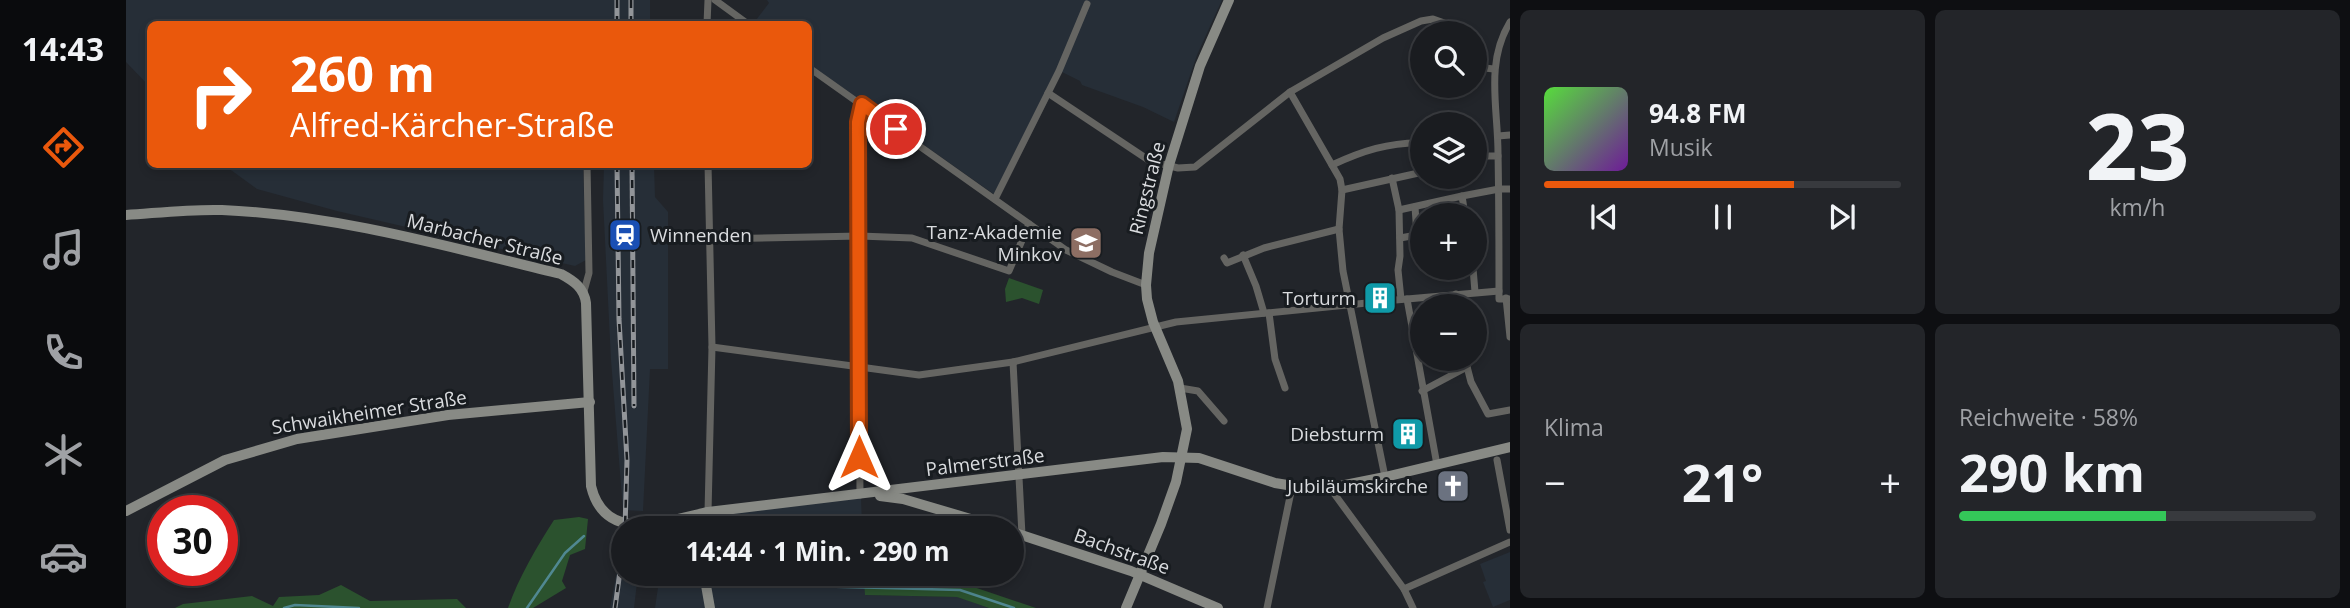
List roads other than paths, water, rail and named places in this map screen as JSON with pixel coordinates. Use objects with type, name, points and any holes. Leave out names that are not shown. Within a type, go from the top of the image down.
[{"type":"street","points":[[707,21],[708,0]]},
{"type":"street","points":[[715,0],[744,21]]},
{"type":"street","name":"Ringstraße","points":[[1126,608],[1161,524],[1182,456],[1187,429],[1181,388],[1155,326],[1147,299],[1151,243],[1169,166],[1200,66],[1229,0]]},
{"type":"street","points":[[995,200],[1048,93],[1087,4]]},
{"type":"street","points":[[1421,21],[1443,21]]},
{"type":"street","points":[[1510,22],[1504,32],[1494,69],[1499,156],[1499,299],[1508,298],[1510,337]]},
{"type":"street","points":[[1048,93],[1150,161],[1169,166],[1195,167],[1290,92],[1383,38],[1410,26]]},
{"type":"street","points":[[1487,68],[1494,69]]},
{"type":"street","points":[[812,70],[1066,250],[1146,285]]},
{"type":"street","points":[[1290,92],[1340,179],[1342,190],[1339,229],[1349,305],[1385,477]]},
{"type":"street","points":[[862,104],[858,122],[860,495],[903,499],[960,516]]},
{"type":"street","points":[[1498,136],[1510,135]]},
{"type":"street","points":[[1332,165],[1372,148],[1410,143]]},
{"type":"street","points":[[1487,156],[1499,156]]},
{"type":"street","points":[[587,168],[589,273],[584,291],[594,498],[604,513],[618,522],[634,524],[708,512]]},
{"type":"street","points":[[707,516],[712,347],[708,168]]},
{"type":"street","points":[[1342,190],[1410,175]]},
{"type":"street","points":[[1392,178],[1399,210],[1398,270],[1410,320]]},
{"type":"street","points":[[1432,203],[1510,189]]},
{"type":"street","points":[[1462,196],[1463,203]]},
{"type":"street","points":[[1399,210],[1410,208]]},
{"type":"street","name":"Marbacher Straße","points":[[126,215],[219,210],[345,223],[561,274],[584,291]]},
{"type":"street","points":[[709,239],[894,236],[927,241],[1010,267],[1029,224]]},
{"type":"street","points":[[1224,258],[1227,264],[1244,255],[1339,229]]},
{"type":"street","points":[[1399,238],[1410,236]]},
{"type":"street","points":[[1244,255],[1266,313],[1275,359],[1285,388]]},
{"type":"street","points":[[1474,280],[1475,292]]},
{"type":"street","points":[[1456,294],[1499,291]]},
{"type":"street","points":[[712,347],[919,375],[1013,362],[1155,326],[1175,318],[1266,313],[1410,298]]},
{"type":"street","points":[[1013,362],[1020,475],[1018,516]]},
{"type":"street","points":[[1423,371],[1437,465]]},
{"type":"street","points":[[1426,390],[1454,371]]},
{"type":"street","points":[[1468,371],[1471,383],[1488,414],[1510,410]]},
{"type":"street","points":[[1181,388],[1198,391],[1224,421]]},
{"type":"street","name":"Schwaikheimer Straße","points":[[126,511],[225,460],[297,439],[448,415],[590,402]]},
{"type":"street","points":[[1182,456],[1199,458],[1245,475],[1292,487],[1330,488],[1510,447]]},
{"type":"street","name":"Palmerstraße","points":[[708,512],[1182,456]]},
{"type":"street","points":[[1497,460],[1510,530]]},
{"type":"street","points":[[1266,608],[1292,487]]},
{"type":"street","points":[[1330,488],[1404,589],[1413,608]]},
{"type":"street","name":"Bachstraße","points":[[1024,535],[1140,575],[1218,608]]},
{"type":"street","points":[[1404,589],[1510,542]]},
{"type":"street","points":[[706,586],[710,608]]},
{"type":"waterway","points":[[527,608],[565,553],[584,536]]},
{"type":"waterway","points":[[807,586],[960,590],[1014,608]]},
{"type":"waterway","points":[[284,608],[295,605],[359,608]]},
{"type":"railway","points":[[617,0],[617,21]]},
{"type":"railway","points":[[631,0],[631,21]]},
{"type":"railway","points":[[617,168],[619,319],[627,460],[625,516]]},
{"type":"railway","points":[[632,168],[634,406]]},
{"type":"railway","points":[[615,608],[618,586]]},
{"type":"place","name":"Winnenden","points":[[625,235]]},
{"type":"place","name":"Tanz-Akademie Minkov","points":[[1086,243]]},
{"type":"place","name":"Torturm","points":[[1380,298]]},
{"type":"place","name":"Diebsturm","points":[[1408,434]]},
{"type":"place","name":"Jubiläumskirche","points":[[1453,486]]}]
